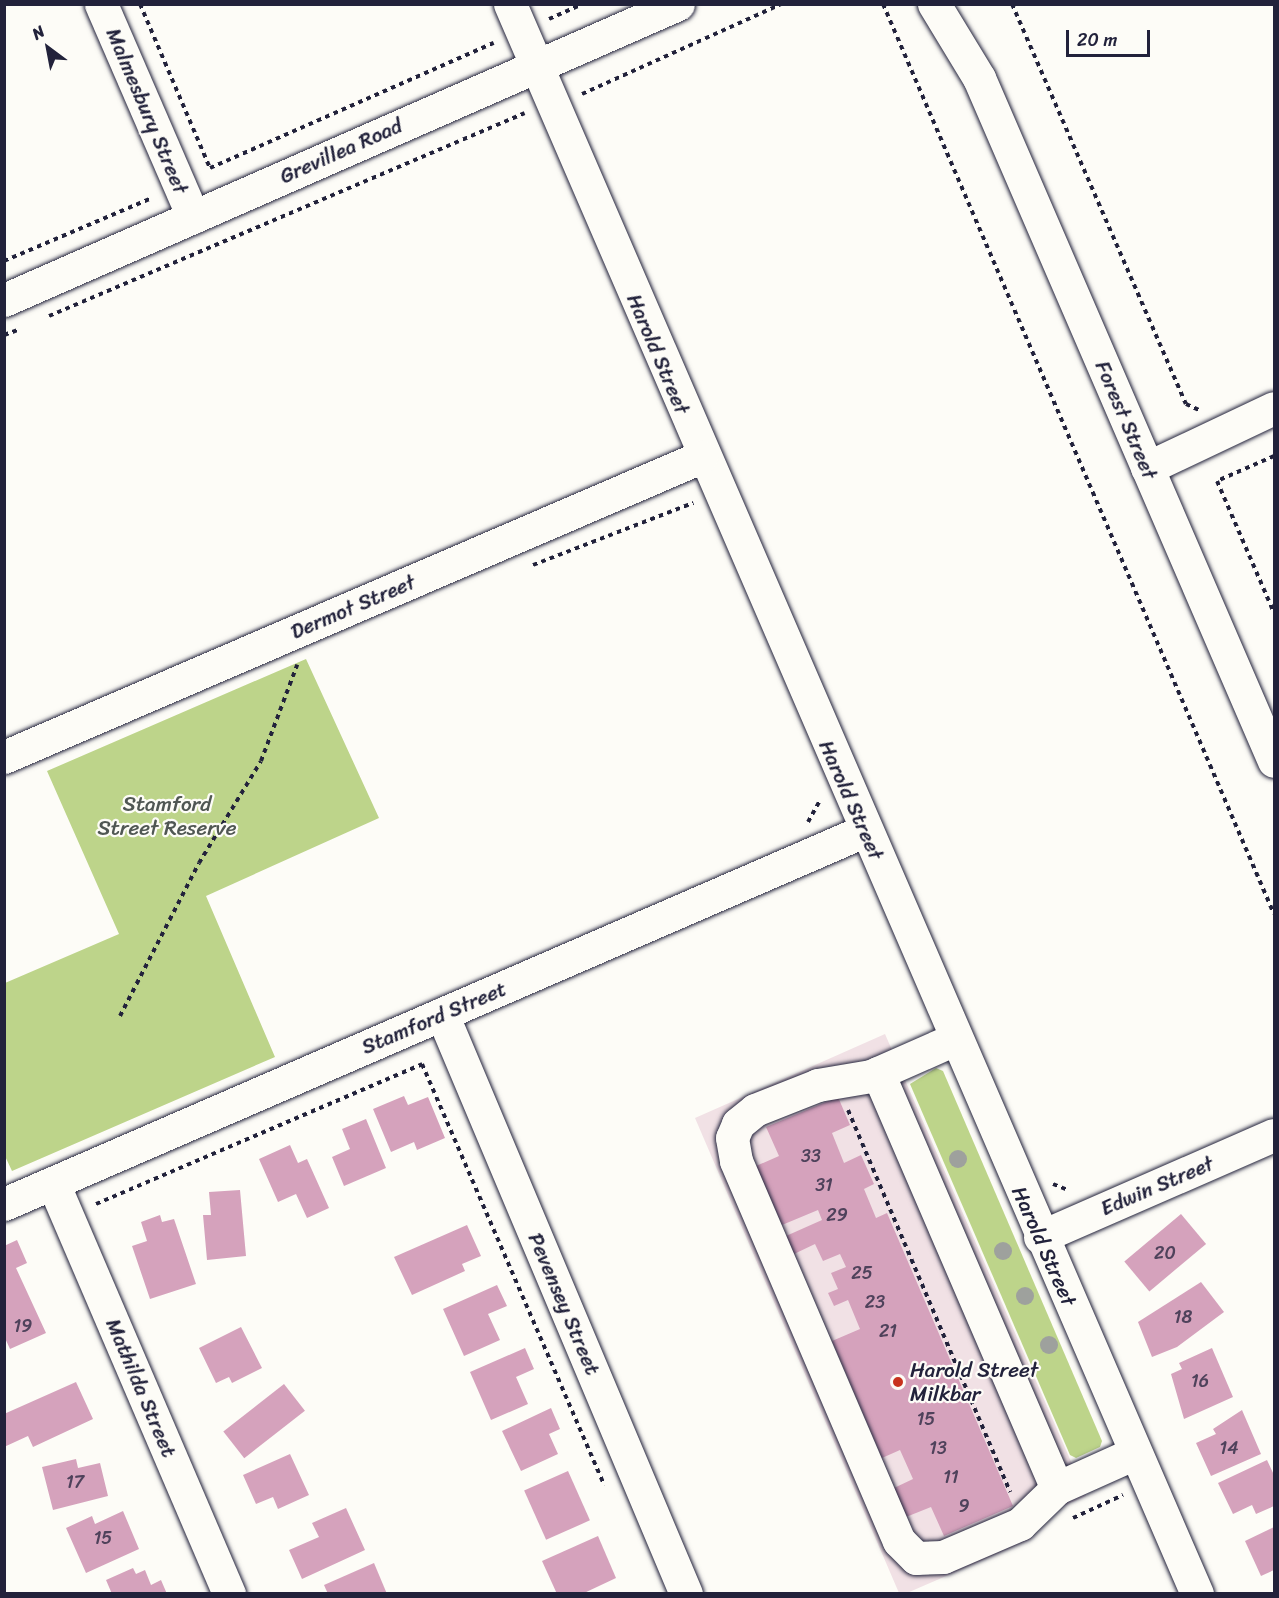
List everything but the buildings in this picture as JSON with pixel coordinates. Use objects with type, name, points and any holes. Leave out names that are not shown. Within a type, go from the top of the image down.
[{"type":"street","name":"Malmesbury Street","points":[[101,4],[192,217]]},
{"type":"street","name":"Harold Street","points":[[510,4],[701,457],[1197,1593]]},
{"type":"street","name":"Grevillea Road","points":[[4,300],[678,4]]},
{"type":"street","name":"Forest Street","points":[[934,4],[979,78],[1275,761]]},
{"type":"street","name":"Forest Street","points":[[960,4],[979,78]]},
{"type":"street","points":[[1147,468],[1275,408]]},
{"type":"street","name":"Dermot Street","points":[[4,757],[701,457]]},
{"type":"street","name":"Stamford Street","points":[[4,1204],[864,831]]},
{"type":"street","name":"Pevensey Street","points":[[442,1014],[686,1593]]},
{"type":"street","points":[[955,1039],[878,1073],[836,1080],[755,1110],[738,1124],[732,1143],[899,1540],[912,1557],[937,1560],[1028,1516],[1057,1488],[1135,1452]]},
{"type":"street","points":[[878,1073],[1057,1488]]},
{"type":"street","name":"Edwin Street","points":[[1040,1237],[1275,1135]]},
{"type":"street","name":"Mathilda Street","points":[[53,1184],[229,1593]]},
{"type":"path","points":[[140,4],[210,168],[494,44]]},
{"type":"path","points":[[547,20],[583,4]]},
{"type":"path","points":[[581,94],[781,4]]},
{"type":"path","points":[[883,4],[1275,914]]},
{"type":"path","points":[[1012,4],[1186,404]]},
{"type":"path","points":[[41,320],[528,112]]},
{"type":"path","points":[[4,261],[162,194]]},
{"type":"path","points":[[4,336],[31,324]]},
{"type":"path","points":[[1275,456],[1217,481],[1275,613]]},
{"type":"path","points":[[120,1016],[199,862],[261,761],[295,679],[295,632]]},
{"type":"path","points":[[88,1207],[422,1064],[608,1493]]},
{"type":"path","points":[[836,1080],[1016,1506],[1045,1530],[1124,1495]]},
{"type":"shaded area","points":[[885,1034],[1086,1496],[1039,1517],[1031,1539],[907,1593],[899,1593],[695,1118]]},
{"type":"green space","name":"Stamford Street Reserve","points":[[306,659],[379,818],[206,896],[275,1057],[12,1171],[4,1154],[5,983],[119,934],[47,771]]},
{"type":"green space","points":[[936,1068],[943,1071],[1102,1441],[1100,1447],[1076,1458],[1070,1455],[910,1084]]},
{"type":"place","name":"Harold Street Milkbar","points":[[898,1382]]}]
